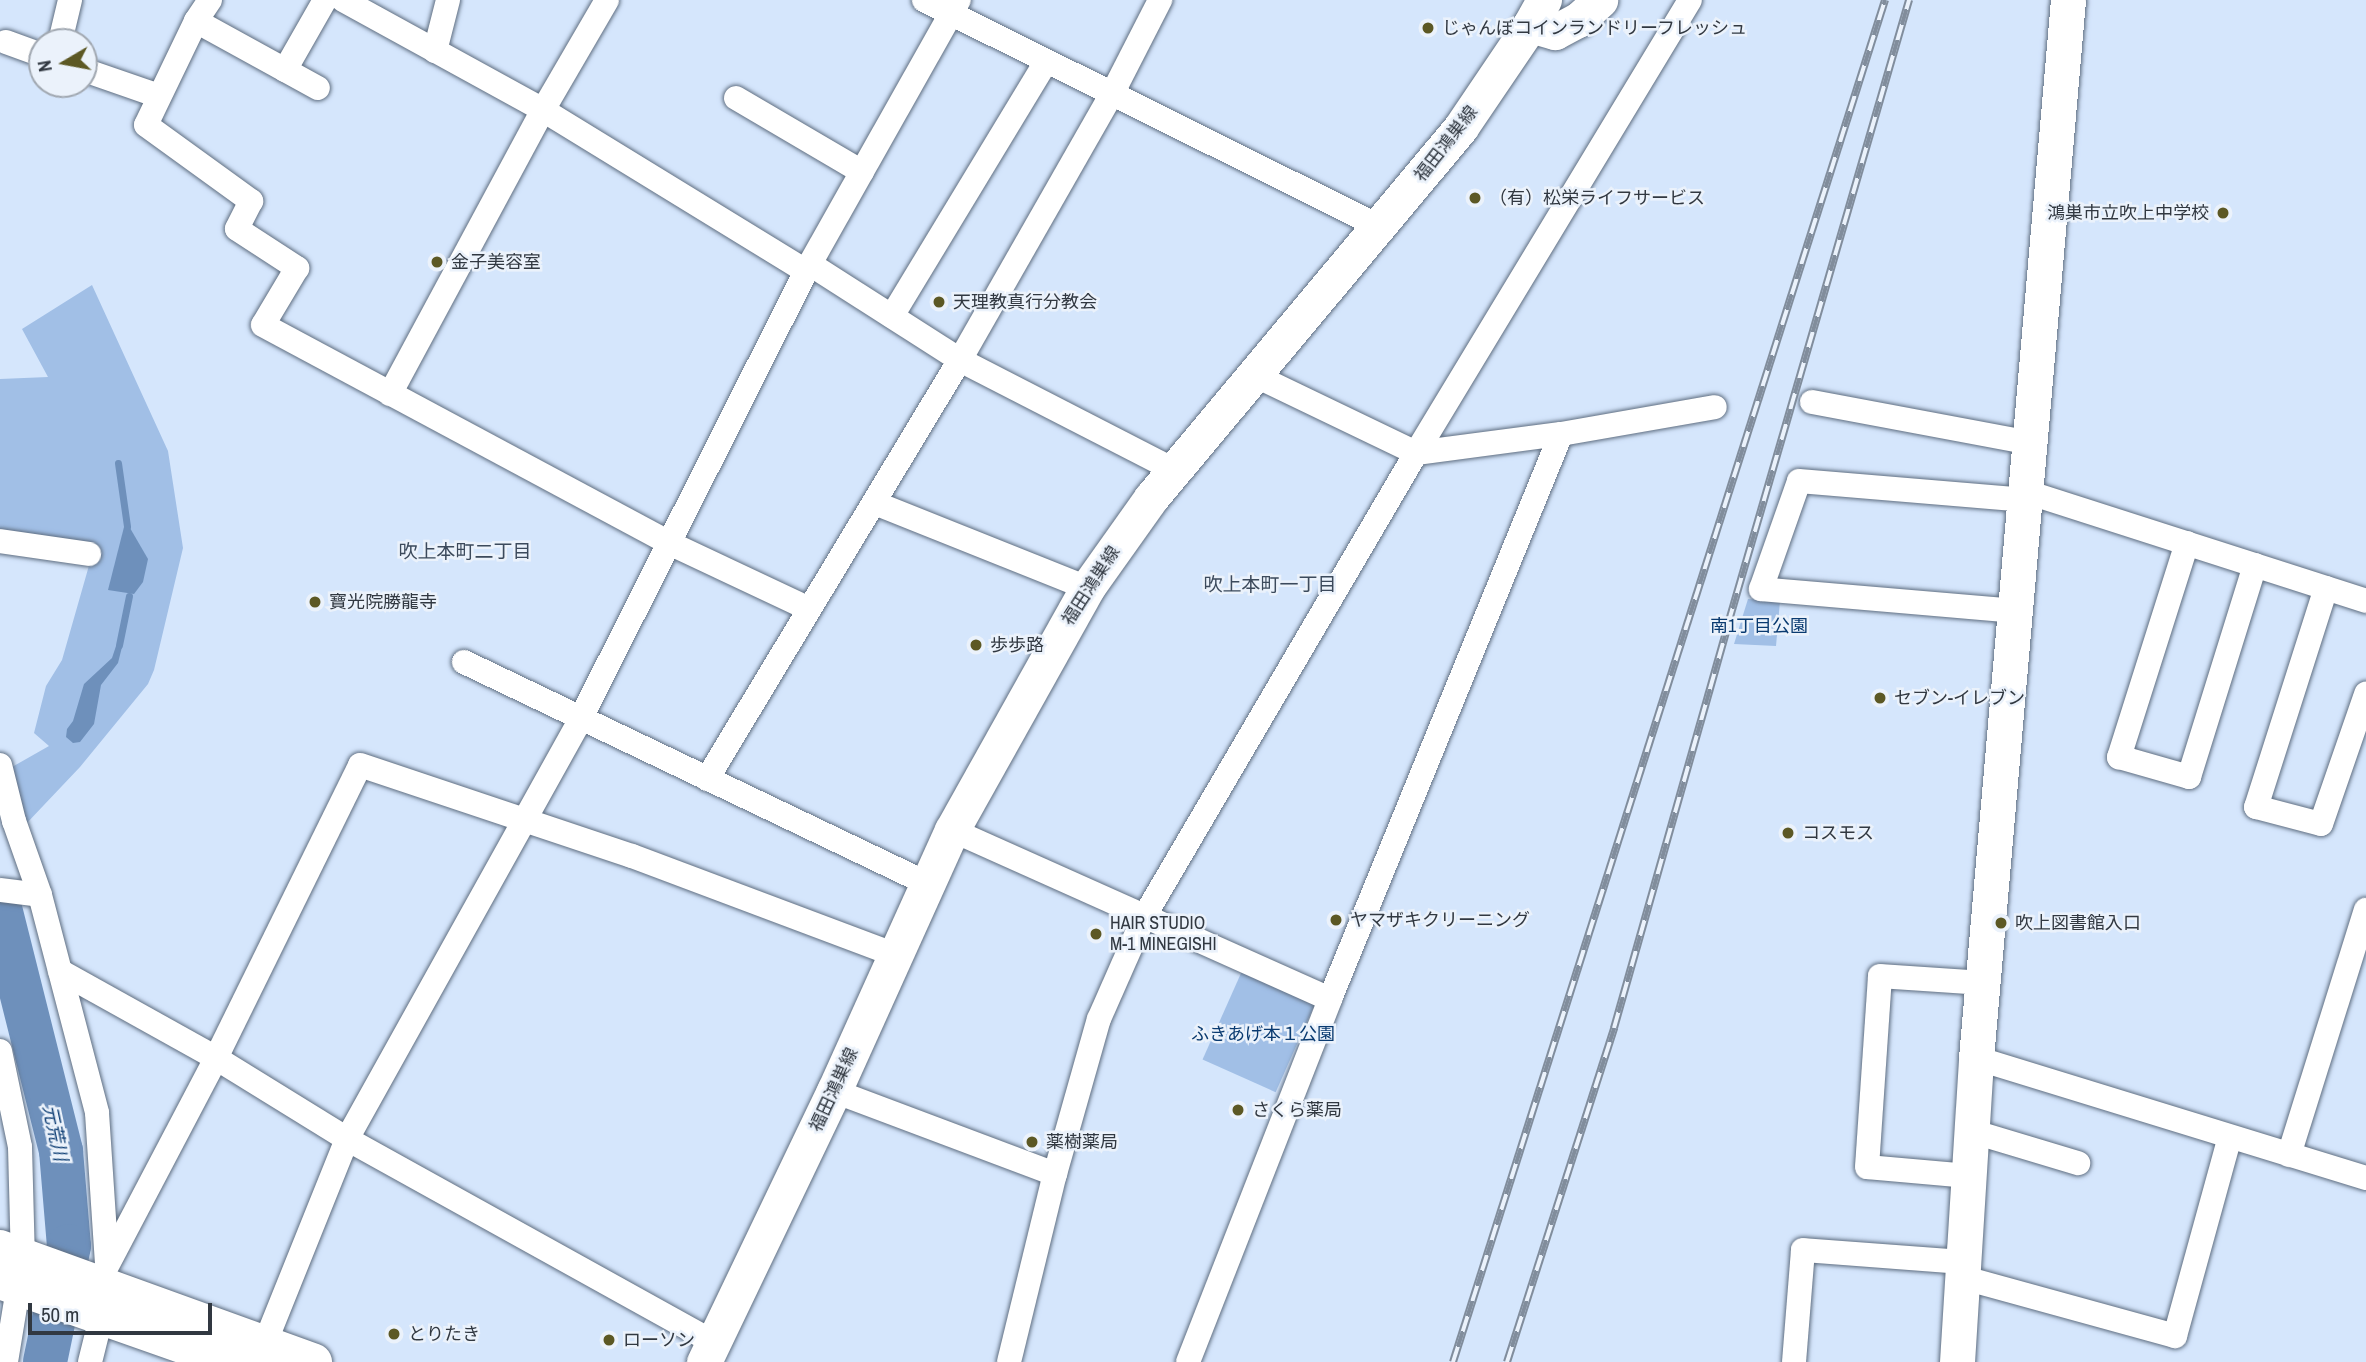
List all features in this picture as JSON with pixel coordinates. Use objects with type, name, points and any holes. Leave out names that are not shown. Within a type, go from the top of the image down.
[{"type":"main road","points":[[1537,13],[1555,32],[1578,20],[1600,0]]},
{"type":"main road","points":[[1956,1362],[1976,1058],[2027,496],[2068,0]]},
{"type":"main road","name":"福田鴻巣線","points":[[709,1352],[834,1091],[952,830],[1087,588],[1174,470],[1461,127],[1537,13]]},
{"type":"main road","points":[[15,1271],[101,1294],[252,1356],[313,1362]]},
{"type":"street","points":[[63,28],[70,0]]},
{"type":"street","points":[[210,0],[196,21],[146,125],[251,201],[237,229],[297,268],[263,325],[667,542],[807,608]]},
{"type":"street","points":[[285,70],[325,0]]},
{"type":"street","points":[[342,0],[543,110],[892,316],[960,360],[1174,470]]},
{"type":"street","points":[[435,51],[448,0]]},
{"type":"street","points":[[390,394],[543,110],[607,0]]},
{"type":"street","points":[[924,0],[956,7],[1046,62],[1380,227]]},
{"type":"street","points":[[707,779],[807,608],[875,503],[960,360],[1112,94],[1160,0]]},
{"type":"street","points":[[1009,1362],[1055,1174],[1099,1019],[1144,917],[1416,453],[1690,0]]},
{"type":"street","points":[[252,1356],[347,1139],[581,718],[667,542],[808,267],[956,7]]},
{"type":"street","points":[[196,21],[318,88]]},
{"type":"street","points":[[6,43],[28,50]]},
{"type":"street","points":[[892,316],[1046,62]]},
{"type":"street","points":[[98,74],[159,96]]},
{"type":"street","points":[[736,98],[862,172]]},
{"type":"street","points":[[1254,375],[1416,453],[1561,434],[1715,407]]},
{"type":"street","points":[[1812,402],[2031,443]]},
{"type":"street","points":[[1188,1362],[1330,999],[1561,434]]},
{"type":"street","points":[[2016,611],[1761,589],[1799,481],[2027,496],[2186,543],[2366,601]]},
{"type":"street","points":[[875,503],[1087,588]]},
{"type":"street","points":[[0,541],[89,554]]},
{"type":"street","points":[[2186,543],[2119,758],[2189,777],[2256,565]]},
{"type":"street","points":[[2326,588],[2256,807],[2321,824],[2366,694]]},
{"type":"street","points":[[464,662],[926,883]]},
{"type":"street","points":[[0,765],[14,821],[40,895],[97,1113],[101,1294],[90,1362]]},
{"type":"street","points":[[101,1294],[360,765],[632,856],[895,955]]},
{"type":"street","points":[[952,830],[1330,999]]},
{"type":"street","points":[[0,890],[40,895]]},
{"type":"street","points":[[2289,1155],[2366,910]]},
{"type":"street","points":[[60,971],[216,1058],[347,1139],[709,1352]]},
{"type":"street","points":[[1968,1176],[1867,1167],[1880,976],[1983,983]]},
{"type":"street","points":[[0,1051],[20,1147],[15,1271],[6,1362]]},
{"type":"street","points":[[1976,1058],[2366,1178]]},
{"type":"street","points":[[834,1091],[1055,1174]]},
{"type":"street","points":[[1971,1131],[2078,1163]]},
{"type":"street","points":[[1794,1362],[1803,1250],[1961,1270],[2175,1336],[2230,1137]]},
{"type":"green space","points":[[92,285],[168,451],[183,548],[154,670],[148,684],[80,767],[25,825],[5,771],[49,746],[34,733],[46,686],[62,660],[90,562],[0,534],[0,379],[48,377],[22,329]]},
{"type":"green space","name":"南1丁目公園","points":[[1748,599],[1780,601],[1776,646],[1734,644]]},
{"type":"green space","name":"ふきあげ本１公園","points":[[1242,971],[1315,1004],[1276,1092],[1203,1060]]},
{"type":"shaded area","points":[[124,527],[130,528],[148,559],[143,582],[134,594],[108,590]]},
{"type":"shaded area","points":[[116,646],[122,647],[118,663],[101,685],[94,724],[80,742],[73,743],[66,737],[67,729],[73,721],[84,684],[112,658]]},
{"type":"waterway","points":[[118,463],[127,526]]},
{"type":"waterway","points":[[119,645],[129,596]]},
{"type":"waterway","name":"元荒川","points":[[0,908],[61,1151],[69,1246],[45,1362]]},
{"type":"railway","points":[[1453,1362],[1885,0]]},
{"type":"railway","points":[[1507,1362],[1614,1028],[1909,0]]},
{"type":"place","name":"じゃんぼコインランドリーフレッシュ","points":[[1428,28]]},
{"type":"place","name":"（有）松栄ライフサービス","points":[[1475,198]]},
{"type":"place","name":"鴻巣市立吹上中学校","points":[[2223,213]]},
{"type":"place","name":"金子美容室","points":[[437,262]]},
{"type":"place","name":"天理教真行分教会","points":[[939,302]]},
{"type":"place","name":"寶光院勝龍寺","points":[[315,602]]},
{"type":"place","name":"歩歩路","points":[[976,645]]},
{"type":"place","name":"セブン-イレブン","points":[[1880,698]]},
{"type":"place","name":"コスモス","points":[[1788,833]]},
{"type":"place","name":"ヤマザキクリーニング","points":[[1336,920]]},
{"type":"place","name":"吹上図書館入口","points":[[2001,923]]},
{"type":"place","name":"HAIR STUDIO M-1 MINEGISHI","points":[[1096,934]]},
{"type":"place","name":"さくら薬局","points":[[1238,1110]]},
{"type":"place","name":"薬樹薬局","points":[[1032,1142]]},
{"type":"place","name":"とりたき","points":[[394,1334]]},
{"type":"place","name":"ローソン","points":[[609,1340]]},
{"type":"district","name":"吹上本町二丁目","points":[[465,552]]},
{"type":"district","name":"吹上本町一丁目","points":[[1270,585]]}]
